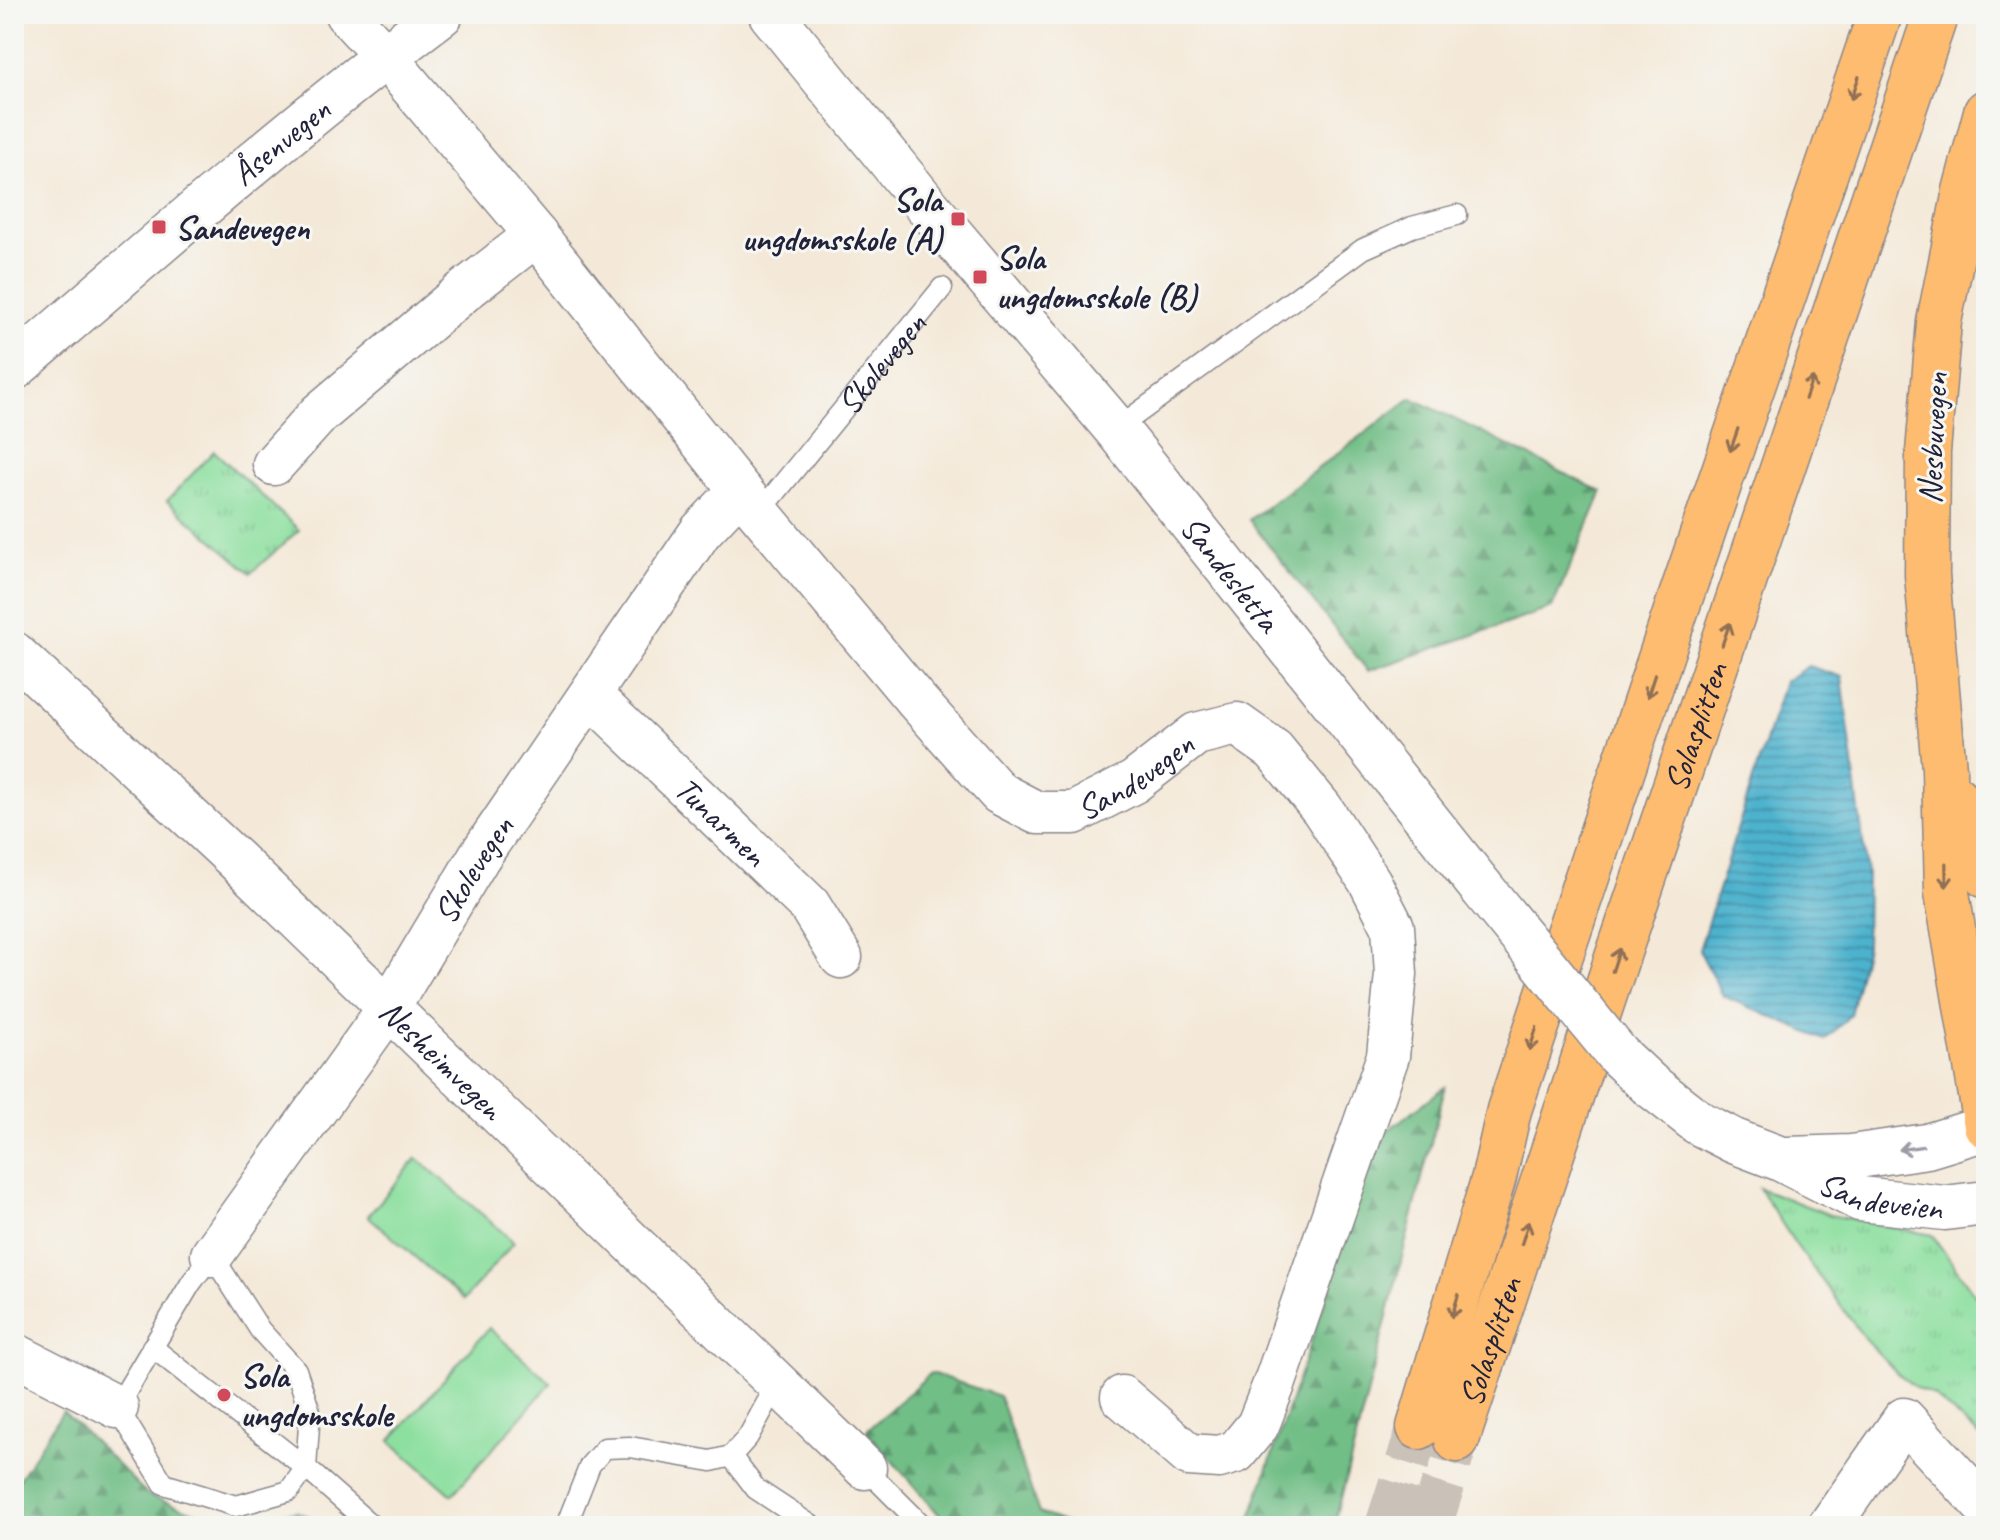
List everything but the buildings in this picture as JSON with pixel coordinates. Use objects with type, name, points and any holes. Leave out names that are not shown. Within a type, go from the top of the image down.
[{"type":"main road","name":"Solasplitten","points":[[1880,14],[1509,1110],[1438,1434],[1622,943],[1936,14]]},
{"type":"main road","name":"Nesbuvegen","points":[[1986,112],[1965,191],[1939,322],[1928,452],[1927,575],[1944,769],[1947,893],[1986,1127]]},
{"type":"main road","name":"Nesbuvegen","points":[[1944,769],[1986,876]]},
{"type":"street","name":"Sandevegen","points":[[346,14],[536,235],[750,501],[915,699],[999,793],[1037,813],[1074,813],[1134,782],[1196,734],[1237,724],[1274,750],[1322,809],[1370,882],[1393,927],[1396,974],[1388,1056],[1258,1425],[1236,1452],[1219,1457],[1189,1455],[1122,1397]]},
{"type":"street","name":"Åsenvegen","points":[[14,368],[212,197],[441,14]]},
{"type":"street","name":"Sandesletta","points":[[771,14],[932,212],[1116,429],[1618,1055],[1699,1123]]},
{"type":"street","points":[[274,464],[319,414],[464,291],[536,235]]},
{"type":"street","name":"Skolevegen","points":[[212,1255],[388,1009],[479,857],[701,531],[750,501]]},
{"type":"street","name":"Nesheimvegen","points":[[18,664],[236,860],[865,1468]]},
{"type":"street","name":"Tunarmen","points":[[590,695],[809,905],[841,957]]},
{"type":"street","name":"Sandeveien","points":[[1699,1123],[1734,1141],[1781,1159],[1860,1199],[1945,1208],[1986,1203]]},
{"type":"street","name":"Sandeveien","points":[[1781,1159],[1851,1157],[1927,1146],[1986,1127]]},
{"type":"street","points":[[14,1354],[117,1407]]},
{"type":"street","points":[[1829,1526],[1904,1419],[1986,1508]]},
{"type":"lane","points":[[1116,429],[1363,249],[1412,227],[1457,215]]},
{"type":"lane","name":"Skolevegen","points":[[750,501],[942,288]]},
{"type":"lane","points":[[212,1255],[260,1330],[296,1370],[310,1412],[306,1468],[289,1491],[236,1506],[164,1484],[117,1407],[212,1255]]},
{"type":"lane","points":[[152,1347],[306,1468],[372,1526]]},
{"type":"lane","points":[[566,1526],[590,1465],[605,1448],[630,1447],[711,1461],[731,1456],[748,1437],[777,1384]]},
{"type":"lane","points":[[731,1456],[756,1489],[812,1526]]},
{"type":"lane","points":[[865,1468],[923,1526]]},
{"type":"green space","points":[[1412,398],[1602,492],[1552,608],[1368,671],[1249,520]]},
{"type":"green space","points":[[214,451],[299,530],[251,573],[167,501]]},
{"type":"green space","points":[[1445,1087],[1334,1526],[1248,1526],[1328,1292],[1368,1145]]},
{"type":"green space","points":[[417,1158],[514,1242],[464,1300],[368,1216]]},
{"type":"green space","points":[[1759,1188],[1830,1215],[1932,1235],[1986,1310],[1986,1442],[1934,1396],[1916,1388],[1898,1374],[1865,1339],[1796,1245]]},
{"type":"green space","points":[[489,1328],[551,1383],[452,1495],[390,1441]]},
{"type":"green space","points":[[931,1373],[999,1396],[1039,1513],[1075,1526],[949,1526],[866,1431]]},
{"type":"green space","points":[[63,1411],[149,1496],[220,1521],[296,1511],[330,1526],[14,1526],[14,1487]]},
{"type":"water","points":[[1808,666],[1842,677],[1867,873],[1866,946],[1850,1015],[1825,1040],[1723,996],[1699,950],[1784,682]]},
{"type":"tunnel","points":[[1387,1526],[1419,1427]]},
{"type":"tunnel","points":[[1430,1526],[1457,1440]]},
{"type":"place","name":"Sola ungdomsskole (A)","points":[[958,219]]},
{"type":"place","name":"Sandevegen","points":[[159,227]]},
{"type":"place","name":"Sola ungdomsskole (B)","points":[[980,277]]},
{"type":"place","name":"Sola ungdomsskole","points":[[224,1395]]}]
